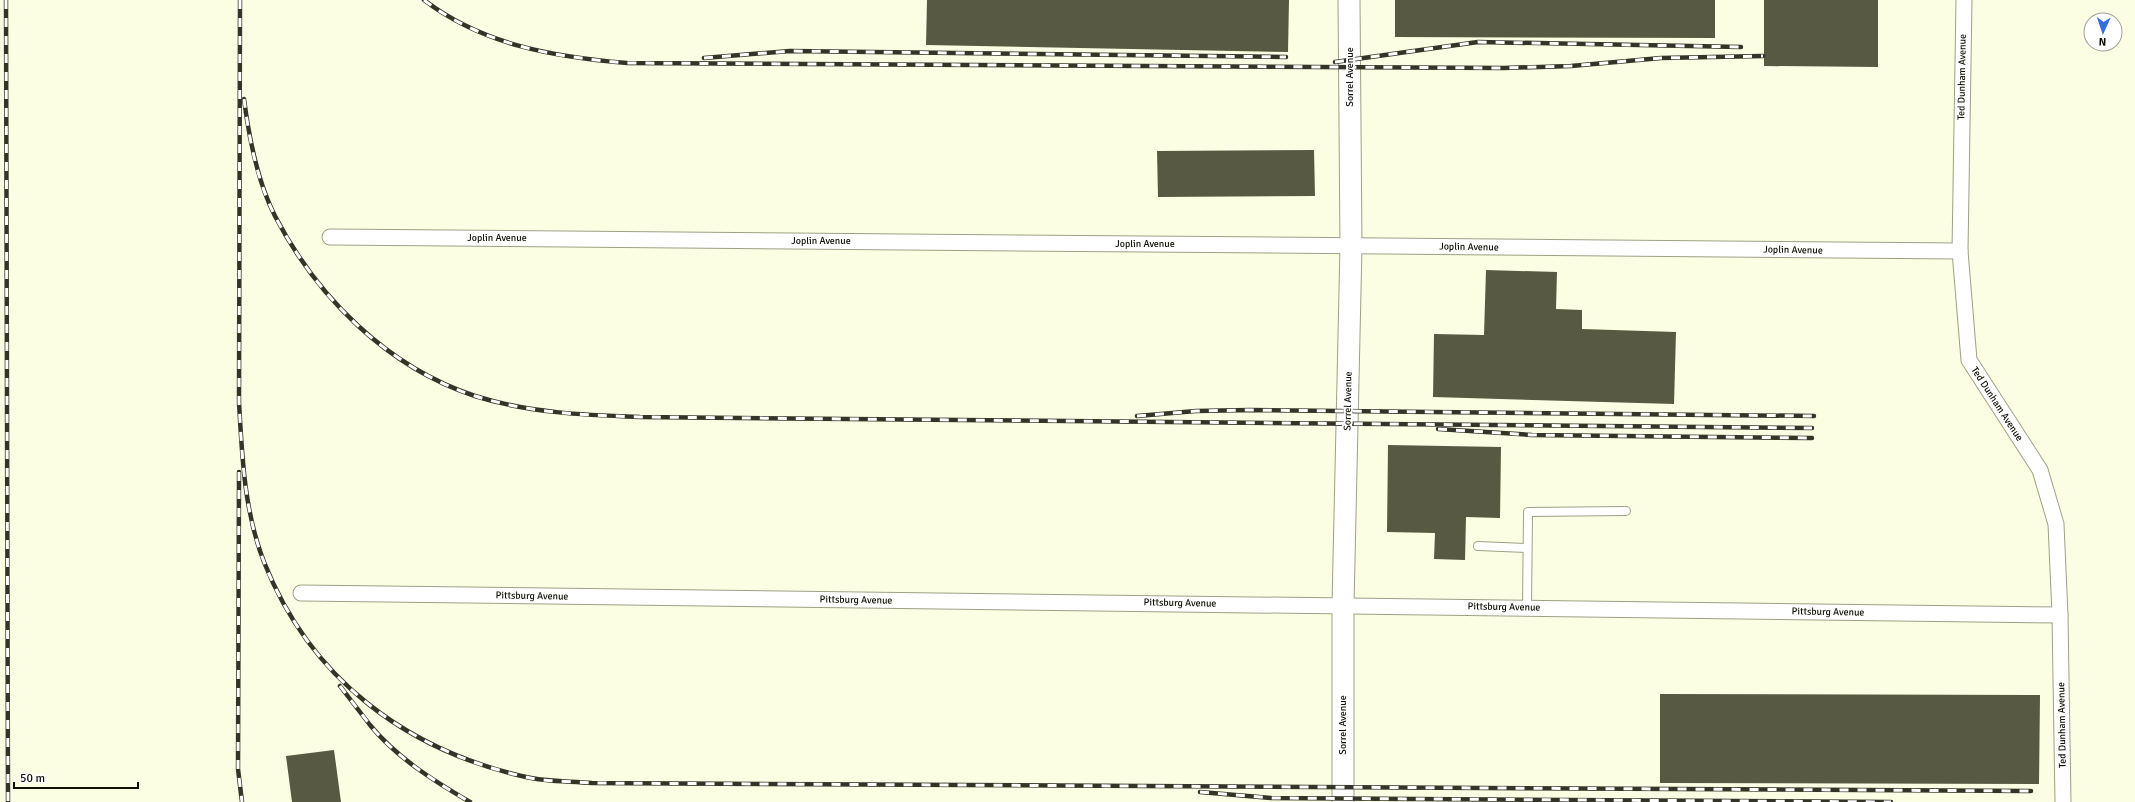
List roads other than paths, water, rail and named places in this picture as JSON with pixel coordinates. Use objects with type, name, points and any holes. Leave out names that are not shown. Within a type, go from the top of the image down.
[{"type":"street","name":"Sorrel Avenue","points":[[1343,802],[1343,605],[1351,246],[1349,0]]},
{"type":"street","name":"Ted Dunham Avenue","points":[[1964,0],[1960,251],[1969,360],[2040,470],[2056,524],[2060,615],[2063,802]]},
{"type":"street","name":"Joplin Avenue","points":[[330,237],[1960,251]]},
{"type":"street","name":"Pittsburg Avenue","points":[[301,593],[2060,615]]},
{"type":"lane","points":[[1527,608],[1528,512],[1626,511]]},
{"type":"lane","points":[[1478,546],[1527,548]]},
{"type":"railway","points":[[6,0],[8,802]]},
{"type":"railway","points":[[240,0],[239,402],[245,483],[257,543],[264,562],[284,603],[307,641],[335,674],[367,703],[402,728],[440,748],[482,765],[534,779],[592,783],[2031,791]]},
{"type":"railway","points":[[424,0],[470,28],[520,46],[573,57],[627,63],[1503,68],[1571,66],[1661,58],[1763,56]]},
{"type":"railway","points":[[1335,62],[1478,42],[1741,47]]},
{"type":"railway","points":[[704,58],[790,51],[1286,57]]},
{"type":"railway","points":[[244,99],[248,129],[255,159],[269,203],[292,246],[334,301],[358,326],[384,348],[413,367],[443,383],[475,396],[495,402],[536,410],[577,414],[640,417],[1812,428]]},
{"type":"railway","points":[[1137,416],[1196,411],[1250,410],[1814,416]]},
{"type":"railway","points":[[1438,429],[1532,435],[1812,438]]},
{"type":"railway","points":[[239,472],[238,769],[242,802]]},
{"type":"railway","points":[[340,686],[370,725],[392,748],[417,768],[470,802]]},
{"type":"railway","points":[[1200,792],[1271,798],[1891,802]]}]
